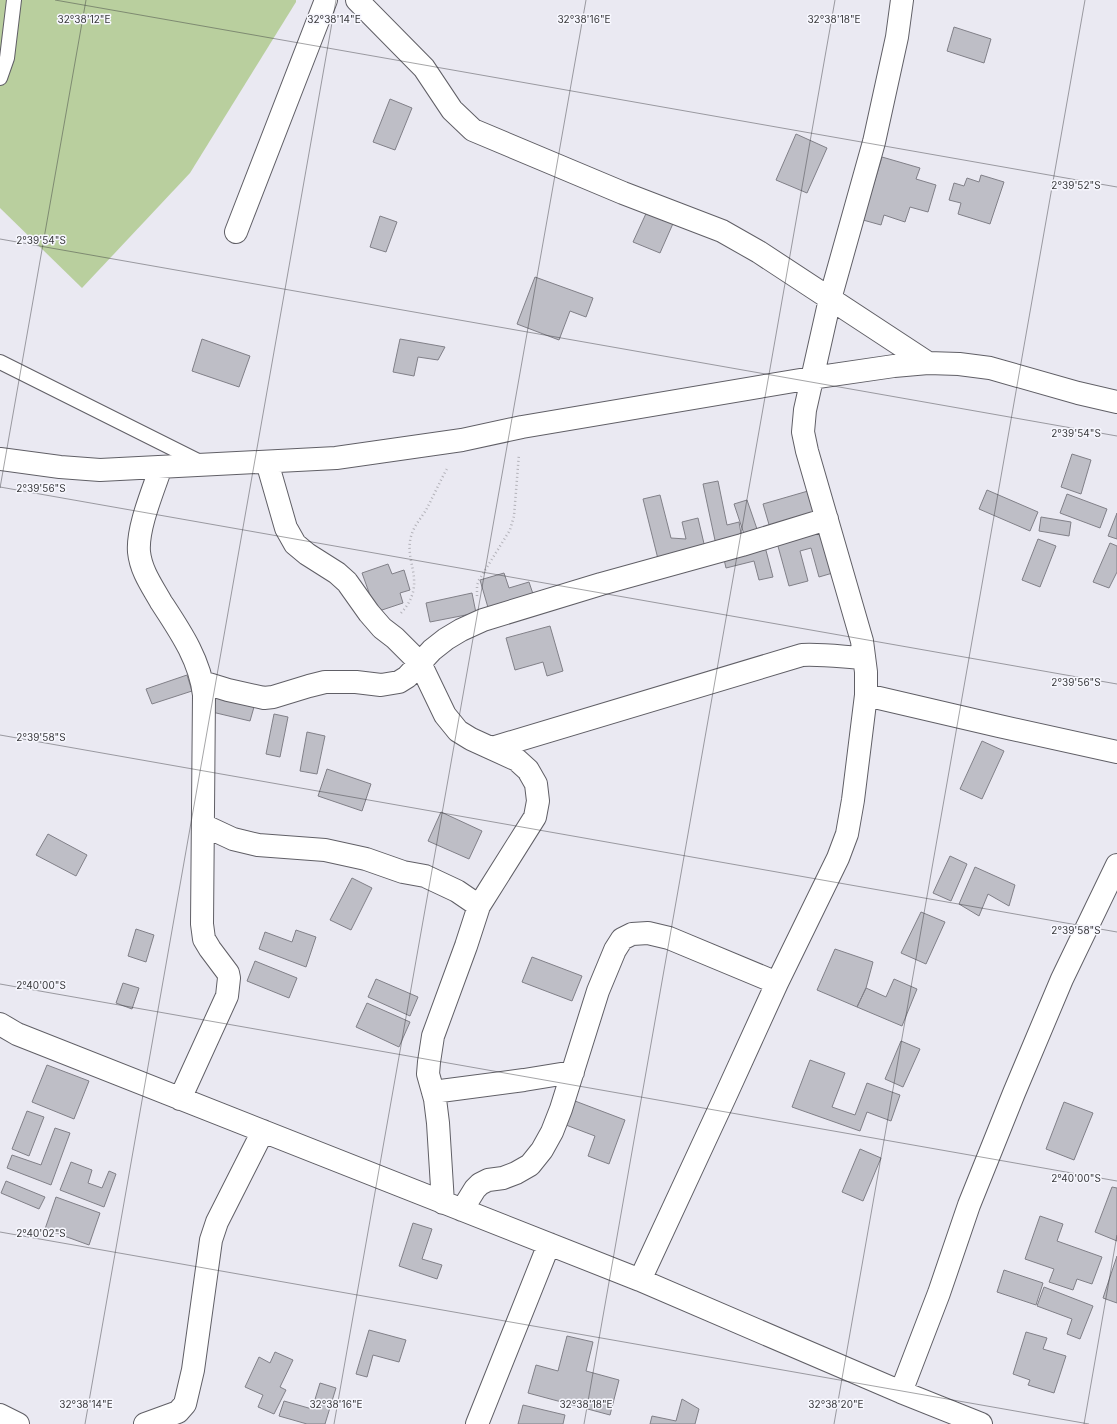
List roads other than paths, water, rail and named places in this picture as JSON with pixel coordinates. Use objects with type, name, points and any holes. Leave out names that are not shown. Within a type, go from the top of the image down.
[{"type":"street","points":[[236,232],[326,0]]},
{"type":"street","points":[[357,0],[424,68],[452,110],[473,130],[623,193],[722,231],[759,252],[928,363]]},
{"type":"street","points":[[640,1280],[776,983],[838,858],[847,834],[853,800],[866,694],[866,672],[862,640],[807,451],[803,432],[805,410],[830,299],[874,142],[897,37],[902,0]]},
{"type":"street","points":[[0,459],[60,467],[100,470],[336,458],[462,440],[522,427],[812,378],[894,366],[928,363],[959,364],[990,368],[1078,393],[1117,402]]},
{"type":"street","points":[[267,462],[286,528],[295,544],[307,554],[337,573],[347,582],[369,613],[382,628],[395,638],[420,663],[445,715],[458,731],[517,760],[528,770],[536,784],[538,801],[535,818],[478,906],[466,946],[433,1036],[428,1062],[428,1074],[433,1092],[452,1206]]},
{"type":"street","points":[[161,467],[142,527],[139,552],[144,574],[189,645],[202,682],[204,695],[202,924],[204,939],[228,973],[229,978],[227,996],[180,1099]]},
{"type":"street","points":[[202,682],[228,690],[264,698],[274,697],[325,682],[390,684],[399,682],[407,676],[432,650],[446,639],[461,630],[484,620],[601,584],[827,520]]},
{"type":"street","points":[[492,748],[802,655],[816,654],[864,658]]},
{"type":"street","points":[[866,694],[999,726],[1117,752]]},
{"type":"street","points":[[203,825],[233,839],[258,845],[325,850],[366,859],[403,872],[425,876],[457,890],[478,906]]},
{"type":"street","points":[[901,1392],[940,1293],[969,1205],[1014,1093],[1062,979],[1117,865]]},
{"type":"street","points":[[452,1206],[480,1184],[488,1180],[503,1178],[530,1165],[542,1150],[552,1132],[561,1109],[598,990],[615,950],[622,939],[632,934],[648,933],[669,938],[776,983]]},
{"type":"street","points":[[0,1024],[17,1034],[640,1280],[901,1392],[981,1424]]},
{"type":"street","points":[[433,1092],[573,1072]]},
{"type":"street","points":[[145,1424],[178,1412],[185,1404],[193,1370],[211,1240],[217,1222],[263,1131]]},
{"type":"street","points":[[477,1424],[549,1244]]},
{"type":"street","points":[[0,1415],[18,1424]]},
{"type":"lane","points":[[0,78],[7,58],[14,0]]},
{"type":"lane","points":[[0,362],[207,465]]}]
